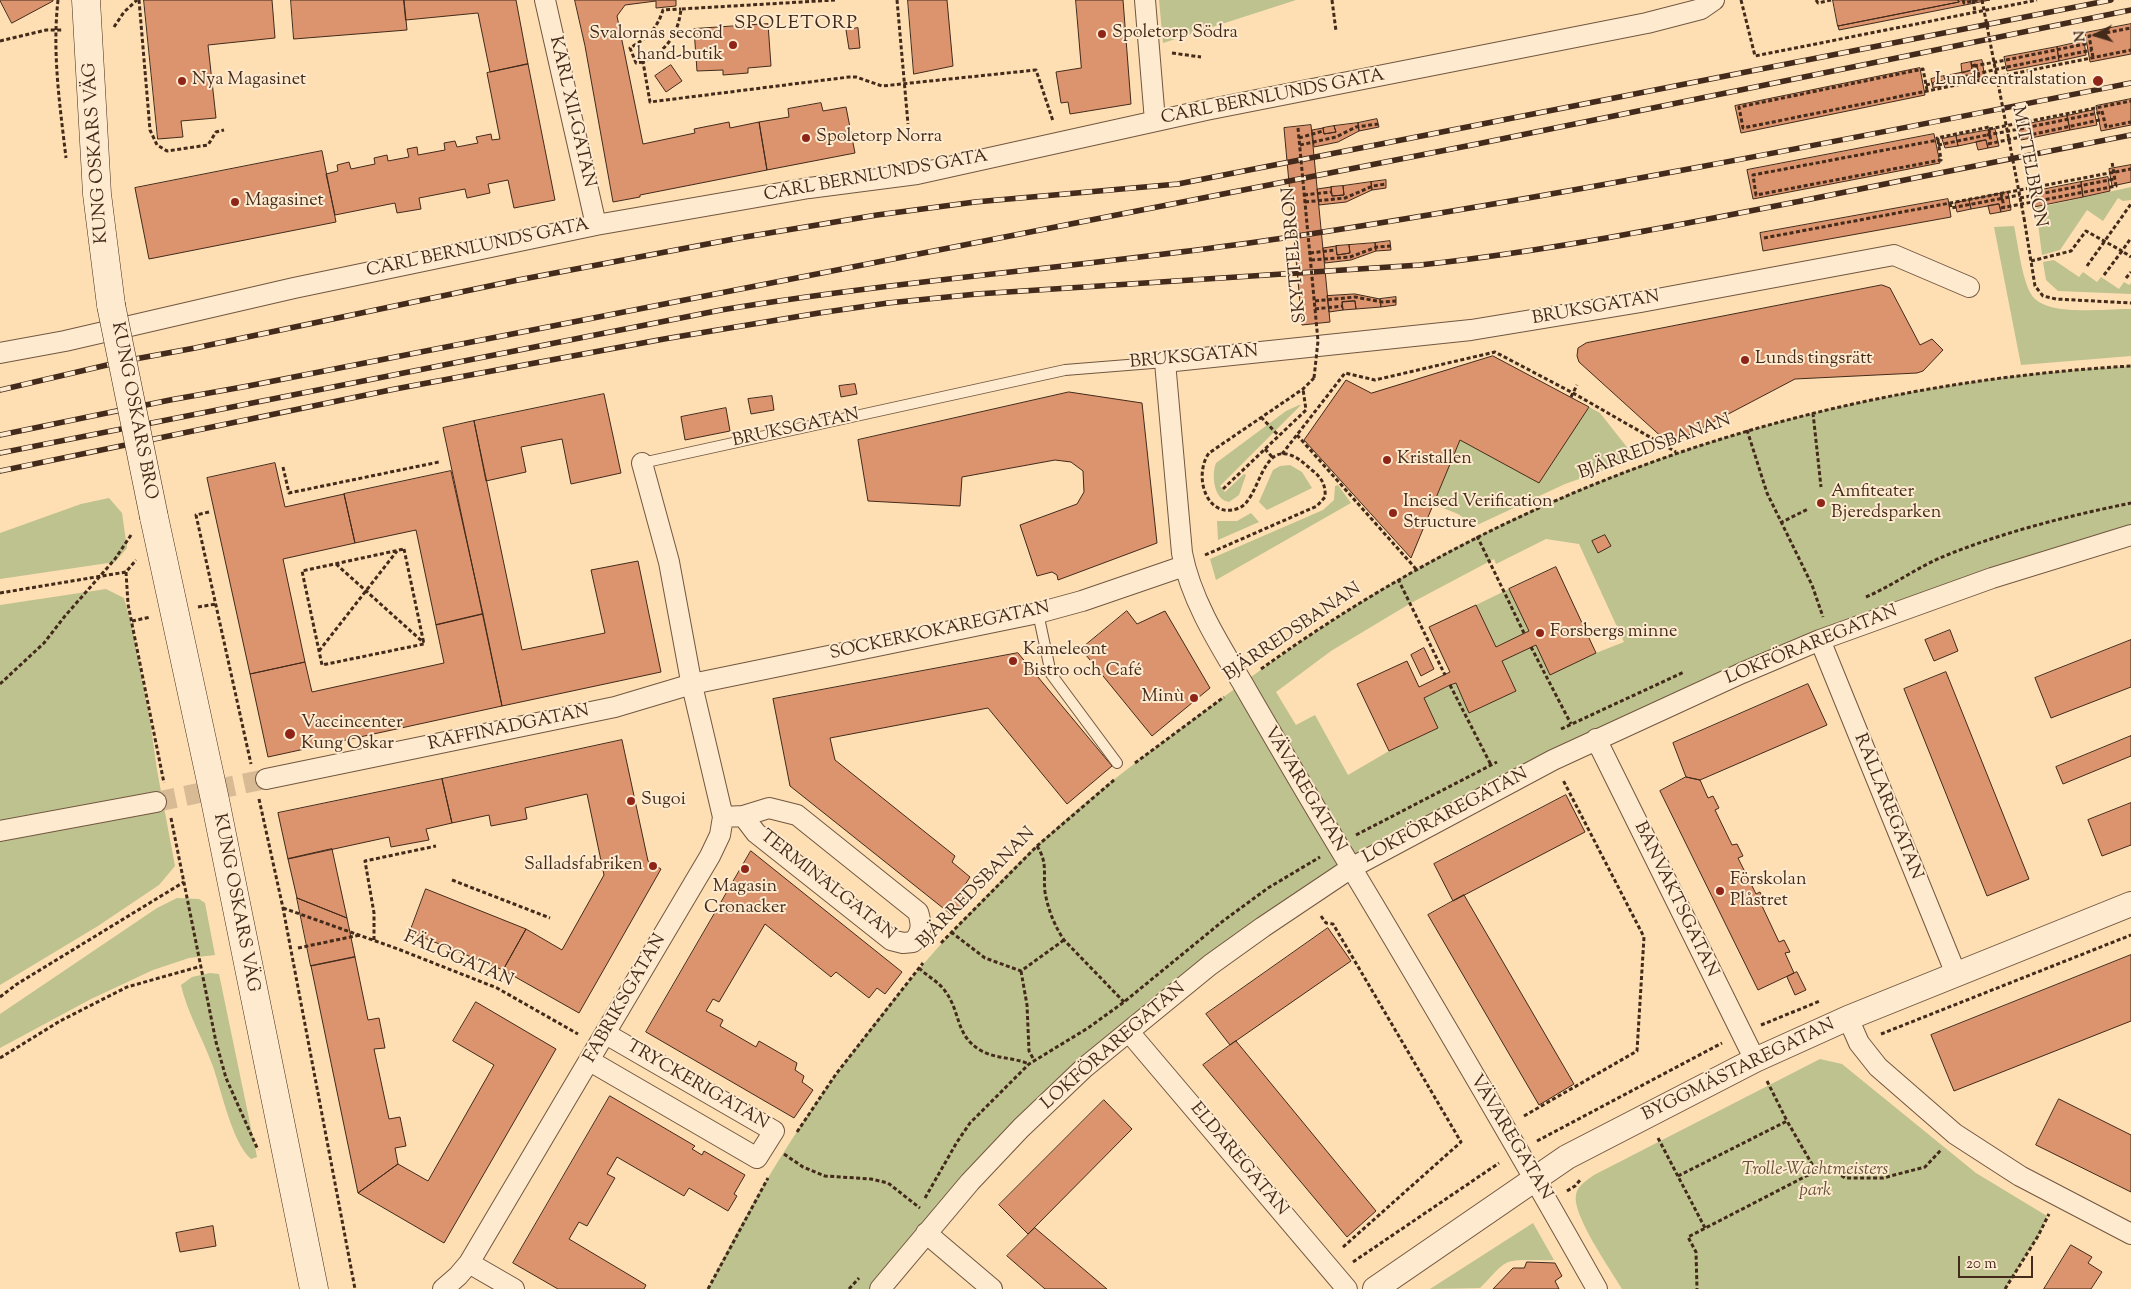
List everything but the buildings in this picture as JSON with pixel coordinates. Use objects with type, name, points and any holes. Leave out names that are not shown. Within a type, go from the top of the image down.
[{"type":"main road","name":"KUNG OSKARS VÄG","points":[[86,0],[97,194],[111,305]]},
{"type":"main road","name":"KUNG OSKARS BRO","points":[[111,305],[154,517]]},
{"type":"main road","name":"KUNG OSKARS VÄG","points":[[154,517],[217,808],[314,1289]]},
{"type":"street","name":"KARL XII-GATAN","points":[[545,0],[596,224]]},
{"type":"street","points":[[1145,0],[1155,121]]},
{"type":"street","name":"CARL BERNLUNDS GATA","points":[[0,353],[65,341],[294,288],[596,224],[809,188],[917,174],[1155,121],[1647,23],[1701,8],[1714,0]]},
{"type":"street","name":"BRUKSGATAN","points":[[1165,362],[1471,330],[1641,302],[1894,255],[1969,287]]},
{"type":"street","name":"VÄVAREGATAN","points":[[1165,362],[1180,541],[1184,566],[1208,621],[1242,683],[1598,1289]]},
{"type":"street","name":"BRUKSGATAN","points":[[642,463],[669,562],[692,684]]},
{"type":"street","name":"LOKFÖRAREGATAN","points":[[880,1289],[970,1182],[1021,1128],[1084,1068],[1218,960],[1263,927],[1351,868],[1457,810],[1596,739],[1825,638],[1992,578],[2131,535]]},
{"type":"street","name":"SOCKERKOKAREGATAN","points":[[692,684],[1038,613],[1082,602],[1184,566]]},
{"type":"street","name":"RALLAREGATAN","points":[[1825,638],[1956,974]]},
{"type":"street","name":"RAFFINADGATAN","points":[[259,774],[615,707],[692,684]]},
{"type":"street","name":"FABRIKSGATAN","points":[[449,1288],[468,1263],[598,1047],[710,856],[720,835],[733,816],[692,684]]},
{"type":"street","name":"BANVAKTSGATAN","points":[[1596,739],[1760,1069]]},
{"type":"street","points":[[0,831],[164,801]]},
{"type":"street","name":"TERMINALGATAN","points":[[769,808],[797,815],[918,912],[921,922],[920,934],[913,942],[903,943],[891,940],[733,816],[769,808]]},
{"type":"street","name":"BYGGMÄSTAREGATAN","points":[[1375,1289],[1568,1157],[1760,1069],[1848,1018],[2131,904]]},
{"type":"street","points":[[1848,1018],[1858,1043],[1878,1067],[1955,1134],[2020,1176],[2131,1234]]},
{"type":"street","name":"ELDAREGATAN","points":[[1129,1032],[1347,1289]]},
{"type":"street","name":"TRYCKERIGATAN","points":[[598,1047],[774,1131],[757,1158],[598,1047]]},
{"type":"street","points":[[930,1228],[992,1289]]},
{"type":"street","points":[[468,1263],[514,1289]]},
{"type":"lane","name":"BRUKSGATAN","points":[[642,463],[1065,370],[1165,362]]},
{"type":"lane","points":[[1038,613],[1051,674],[1117,763]]},
{"type":"path","points":[[112,30],[124,12],[138,0]]},
{"type":"path","points":[[138,0],[150,130],[157,146],[167,151],[208,145],[216,132],[224,130]]},
{"type":"path","points":[[681,8],[679,22],[664,49],[643,62],[636,63],[630,48],[646,38],[658,24],[663,10],[681,8],[836,0]]},
{"type":"path","points":[[897,0],[906,84],[908,124]]},
{"type":"path","points":[[1332,0],[1336,31]]},
{"type":"path","points":[[1741,0],[1755,56],[2036,0]]},
{"type":"path","points":[[1816,0],[1818,2],[1831,0]]},
{"type":"path","points":[[1964,0],[1964,3],[1978,0]]},
{"type":"path","points":[[1972,0],[1975,12]]},
{"type":"path","name":"MITTELBRON","points":[[1982,0],[2035,286],[2046,297],[2056,300],[2131,303]]},
{"type":"path","points":[[2093,57],[2089,36],[2131,28]]},
{"type":"path","points":[[0,41],[46,30],[55,31]]},
{"type":"path","points":[[1979,79],[1976,65],[1973,66],[1994,62],[2006,60],[2090,43]]},
{"type":"path","points":[[1150,50],[1202,57]]},
{"type":"path","points":[[1926,85],[2092,50]]},
{"type":"path","points":[[1927,90],[1923,69],[1739,107],[1744,128],[1927,90],[1928,92],[1954,87],[1980,81],[1979,79],[2131,50]]},
{"type":"path","points":[[643,62],[650,102],[856,76],[876,85],[906,84],[1036,70],[1060,143]]},
{"type":"path","points":[[1938,140],[1941,160],[1756,195],[1753,175],[1938,140],[1937,138],[1988,127],[1989,129],[2131,101]]},
{"type":"path","points":[[2101,107],[2106,127],[2131,122]]},
{"type":"path","points":[[1938,145],[2103,112]]},
{"type":"path","points":[[1989,129],[1992,143],[1988,144],[2104,119]]},
{"type":"path","points":[[1300,145],[1336,137],[1356,127],[1378,124]]},
{"type":"path","name":"SKYTTELBRON","points":[[1298,128],[1318,351],[1314,378],[1303,389]]},
{"type":"path","points":[[1300,138],[1324,131]]},
{"type":"path","points":[[2001,193],[2004,206],[2000,208],[2109,188],[2116,186],[2112,162]]},
{"type":"path","points":[[1764,238],[2131,169]]},
{"type":"path","points":[[1950,203],[1952,208],[1999,199],[2032,196],[2114,179]]},
{"type":"path","points":[[1306,202],[1345,198],[1373,186],[1386,184]]},
{"type":"path","points":[[1304,195],[1331,192]]},
{"type":"path","points":[[2088,266],[2131,204]]},
{"type":"path","points":[[2031,261],[2071,251],[2086,231],[2131,256]]},
{"type":"path","points":[[2104,275],[2131,238]]},
{"type":"path","points":[[1310,260],[1350,256],[1377,247],[1391,246]]},
{"type":"path","points":[[1310,253],[1336,250]]},
{"type":"path","points":[[2126,278],[2131,272]]},
{"type":"path","points":[[1314,301],[1355,297],[1382,302],[1396,302]]},
{"type":"path","points":[[1315,309],[1342,306]]},
{"type":"path","points":[[1281,455],[1345,374],[1375,380],[1495,352],[1573,393],[1677,452]]},
{"type":"path","name":"BJÄRREDSBANAN","points":[[1132,765],[1302,640],[1398,580],[1477,536],[1596,482],[1677,452],[1813,412],[1966,383],[2075,369],[2131,366]]},
{"type":"path","points":[[1571,398],[1578,385]]},
{"type":"path","points":[[1184,566],[1322,503],[1326,497],[1326,489],[1323,482],[1317,474],[1294,456],[1281,455],[1268,462],[1245,505],[1231,510],[1222,510],[1208,500],[1203,484],[1202,467],[1205,458],[1218,446],[1303,389],[1306,410],[1223,489]]},
{"type":"path","points":[[1813,412],[1816,424],[1821,487]]},
{"type":"path","points":[[1261,417],[1278,435]]},
{"type":"path","points":[[1747,430],[1761,477],[1780,522],[1812,585],[1825,638]]},
{"type":"path","points":[[1297,435],[1416,570]]},
{"type":"path","points":[[1264,448],[1273,458]]},
{"type":"path","points":[[283,467],[289,493],[439,462]]},
{"type":"path","points":[[1780,522],[1808,509]]},
{"type":"path","points":[[209,512],[196,515],[259,774]]},
{"type":"path","points":[[0,684],[44,643],[97,578],[116,559],[133,533]]},
{"type":"path","points":[[1477,536],[1524,634]]},
{"type":"path","points":[[404,549],[424,644],[322,666],[302,571],[404,549]]},
{"type":"path","points":[[319,651],[397,550]]},
{"type":"path","points":[[335,563],[424,644]]},
{"type":"path","points":[[0,593],[126,572],[128,604],[164,801],[184,882],[216,1042],[226,1078],[259,1152]]},
{"type":"path","points":[[1398,580],[1445,675]]},
{"type":"path","points":[[1531,647],[1571,724]]},
{"type":"path","points":[[1450,685],[1492,765]]},
{"type":"path","points":[[1524,1116],[1637,1051],[1644,936],[1561,776]]},
{"type":"path","name":"BJÄRREDSBANAN","points":[[938,946],[1037,846],[1117,777]]},
{"type":"path","points":[[258,797],[283,908],[355,1289]]},
{"type":"path","points":[[374,940],[374,913],[365,862],[436,846]]},
{"type":"path","points":[[1037,846],[1044,860],[1045,890],[1056,928],[1064,940],[1110,988]]},
{"type":"path","points":[[452,880],[550,918]]},
{"type":"path","points":[[0,997],[17,984],[184,882]]},
{"type":"path","name":"FÄLGGATAN","points":[[283,908],[361,935],[496,988],[598,1047]]},
{"type":"path","points":[[1320,915],[1326,923],[1333,924],[1461,1142],[1334,1254]]},
{"type":"path","points":[[951,932],[985,958],[1021,971]]},
{"type":"path","points":[[298,948],[361,935]]},
{"type":"path","points":[[1858,1043],[2131,935]]},
{"type":"path","points":[[1021,971],[1064,940]]},
{"type":"path","name":"BJÄRREDSBANAN","points":[[793,1138],[836,1074],[925,961]]},
{"type":"path","points":[[0,1058],[60,1021],[127,987],[198,967]]},
{"type":"path","points":[[1021,971],[1027,1005],[1030,1051],[1034,1060]]},
{"type":"path","points":[[927,976],[944,990],[951,1001],[961,1031],[970,1044],[982,1052],[1029,1064]]},
{"type":"path","points":[[1760,1069],[1774,1075]]},
{"type":"path","points":[[1760,1069],[1816,1172]]},
{"type":"path","points":[[1678,1176],[1787,1121]]},
{"type":"path","points":[[1649,1142],[1666,1133]]},
{"type":"path","points":[[1660,1141],[1705,1228]]},
{"type":"path","points":[[1697,1289],[1696,1252],[1688,1237],[1832,1164],[1839,1174],[1845,1178],[1883,1178],[1925,1167],[1946,1145]]},
{"type":"path","points":[[778,1162],[788,1146]]},
{"type":"path","points":[[783,1153],[803,1167],[825,1176],[871,1179],[888,1184],[919,1207],[930,1228]]},
{"type":"path","points":[[708,1289],[773,1170]]},
{"type":"path","points":[[1548,1202],[1575,1186],[1581,1179],[1590,1174]]},
{"type":"path","points":[[2005,1289],[2038,1236],[2047,1216],[2060,1198]]},
{"type":"green space","points":[[1159,0],[1296,0],[1163,43]]},
{"type":"green space","points":[[2131,187],[2131,200],[2123,201],[2118,198],[2103,221],[2087,210],[2060,250],[2042,255],[2036,208]]},
{"type":"green space","points":[[2014,226],[2023,271],[2031,294],[2038,301],[2062,309],[2131,309],[2131,356],[2021,365],[1994,227]]},
{"type":"green space","points":[[2054,260],[2079,277],[2083,272],[2097,282],[2101,277],[2119,289],[2124,282],[2129,285],[2131,283],[2131,294],[2058,291],[2046,280],[2043,262]]},
{"type":"green space","points":[[2131,366],[2131,535],[1820,640],[1351,868],[1084,1068],[880,1289],[708,1289],[774,1168],[812,1110],[852,1053],[939,946],[1035,847],[1075,811],[1159,745],[1300,642],[1375,593],[1486,532],[1573,492],[1662,458],[1754,429],[1846,405],[1941,387],[2036,374]],"holes":[[[1546,539],[1579,544],[1624,642],[1550,674],[1536,645],[1502,661],[1516,691],[1470,713],[1456,683],[1424,698],[1438,728],[1389,751],[1348,775],[1315,715],[1296,725],[1276,692],[1331,651],[1411,603],[1494,559],[1496,564]]]},
{"type":"green space","points":[[1301,405],[1220,486],[1225,492],[1244,474],[1246,475],[1239,495],[1229,502],[1220,497],[1214,480],[1216,463],[1286,411]]},
{"type":"green space","points":[[1589,407],[1600,413],[1630,451],[1627,462],[1565,484],[1475,526],[1458,514],[1433,504],[1460,440],[1539,483]]},
{"type":"green space","points":[[1290,465],[1302,472],[1312,488],[1267,510],[1259,502],[1273,470],[1280,466]]},
{"type":"green space","points":[[1338,485],[1351,503],[1216,580],[1210,559],[1323,510],[1334,500],[1335,486]]},
{"type":"green space","points":[[109,498],[122,513],[127,548],[115,562],[0,579],[0,533],[81,504]]},
{"type":"green space","points":[[1251,513],[1259,522],[1218,540],[1217,521],[1237,521]]},
{"type":"green space","points":[[106,589],[124,598],[132,627],[175,866],[159,885],[98,926],[0,985],[0,605]]},
{"type":"green space","points":[[1509,589],[1529,631],[1496,647],[1476,605]]},
{"type":"green space","points":[[177,898],[199,899],[205,903],[215,955],[189,958],[153,970],[91,999],[0,1048],[0,1014],[157,908]]},
{"type":"green space","points":[[210,973],[219,974],[257,1157],[251,1159],[238,1141],[212,1064],[191,1015],[181,985],[192,977]]},
{"type":"green space","name":"Trolle-Wachtmeisters park","points":[[1820,1059],[1842,1064],[1976,1173],[2047,1216],[2038,1236],[2005,1289],[1622,1289],[1593,1242],[1580,1215],[1576,1204],[1576,1195],[1580,1186],[1594,1175]]},
{"type":"green space","points":[[1533,1223],[1554,1260],[1510,1261],[1499,1268],[1480,1288],[1430,1289]]},
{"type":"tunnel","points":[[156,802],[266,779]]},
{"type":"railway","points":[[0,390],[124,361],[195,348],[518,280],[739,238],[877,215],[975,202],[1178,184],[2111,0]]},
{"type":"railway","points":[[0,435],[1482,143],[2131,10]]},
{"type":"railway","points":[[0,453],[721,310],[932,281],[1214,248],[1496,204],[1920,125],[2131,83]]},
{"type":"railway","points":[[0,471],[395,389],[664,339],[819,313],[888,303],[977,294],[1420,265],[1516,253],[1658,229],[2131,135]]},
{"type":"place","name":"Spoletorp Södra","points":[[1102,34]]},
{"type":"place","name":"Svalornas second hand-butik","points":[[733,45]]},
{"type":"place","name":"Nya Magasinet","points":[[182,81]]},
{"type":"place","name":"Lund centralstation","points":[[2098,81]]},
{"type":"place","name":"Spoletorp Norra","points":[[806,138]]},
{"type":"place","name":"Magasinet","points":[[235,202]]},
{"type":"place","name":"Lunds tingsrätt","points":[[1745,360]]},
{"type":"place","name":"Kristallen","points":[[1387,460]]},
{"type":"place","name":"Amfiteater Bjeredsparken","points":[[1821,503]]},
{"type":"place","name":"Incised Verification Structure","points":[[1393,513]]},
{"type":"place","name":"Forsbergs minne","points":[[1540,633]]},
{"type":"place","name":"Kameleont Bistro och Café","points":[[1013,661]]},
{"type":"place","name":"Minù","points":[[1194,698]]},
{"type":"place","name":"Vaccincenter Kung Oskar","points":[[290,734]]},
{"type":"place","name":"Sugoi","points":[[631,801]]},
{"type":"place","name":"Salladsfabriken","points":[[653,866]]},
{"type":"place","name":"Magasin Cronacker","points":[[745,869]]},
{"type":"place","name":"Förskolan Plåstret","points":[[1720,891]]},
{"type":"district","name":"SPOLETORP","points":[[796,25]]}]
